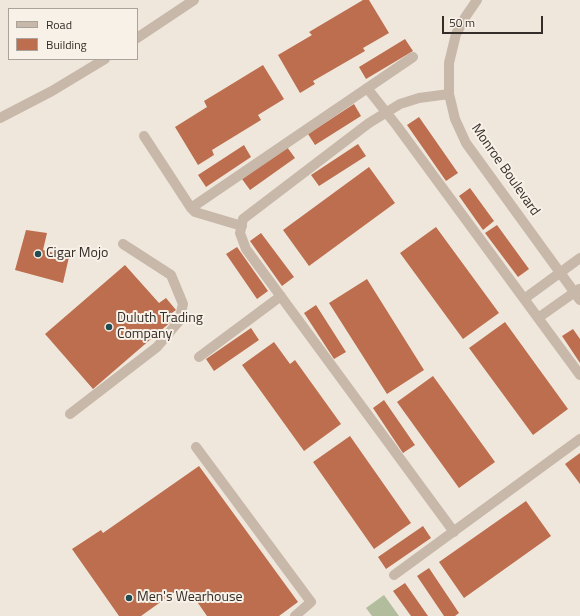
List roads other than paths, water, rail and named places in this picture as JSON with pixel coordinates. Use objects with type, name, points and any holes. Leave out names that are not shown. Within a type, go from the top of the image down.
[{"type":"street","points":[[138,37],[194,0]]},
{"type":"street","name":"Monroe Boulevard","points":[[477,0],[456,34],[449,63],[449,94],[455,119],[466,143],[560,272],[578,293]]},
{"type":"street","points":[[190,208],[413,57]]},
{"type":"street","points":[[0,118],[52,91],[103,60]]},
{"type":"street","points":[[367,88],[387,112],[580,375]]},
{"type":"street","points":[[449,94],[419,98],[400,104],[369,123],[243,219],[240,233],[246,249],[454,532]]},
{"type":"street","points":[[144,136],[190,208],[195,212],[242,226]]},
{"type":"street","points":[[70,414],[158,347],[179,321],[183,304],[171,275],[123,244]]},
{"type":"street","points":[[524,299],[580,258]]},
{"type":"street","points":[[538,318],[578,293]]},
{"type":"street","points":[[199,357],[281,296]]},
{"type":"street","points":[[394,575],[580,439]]},
{"type":"street","points":[[196,447],[311,602],[295,616]]},
{"type":"place","name":"Cigar Mojo","points":[[38,254]]},
{"type":"place","name":"Duluth Trading Company","points":[[109,327]]},
{"type":"place","name":"Men's Wearhouse","points":[[129,598]]}]
